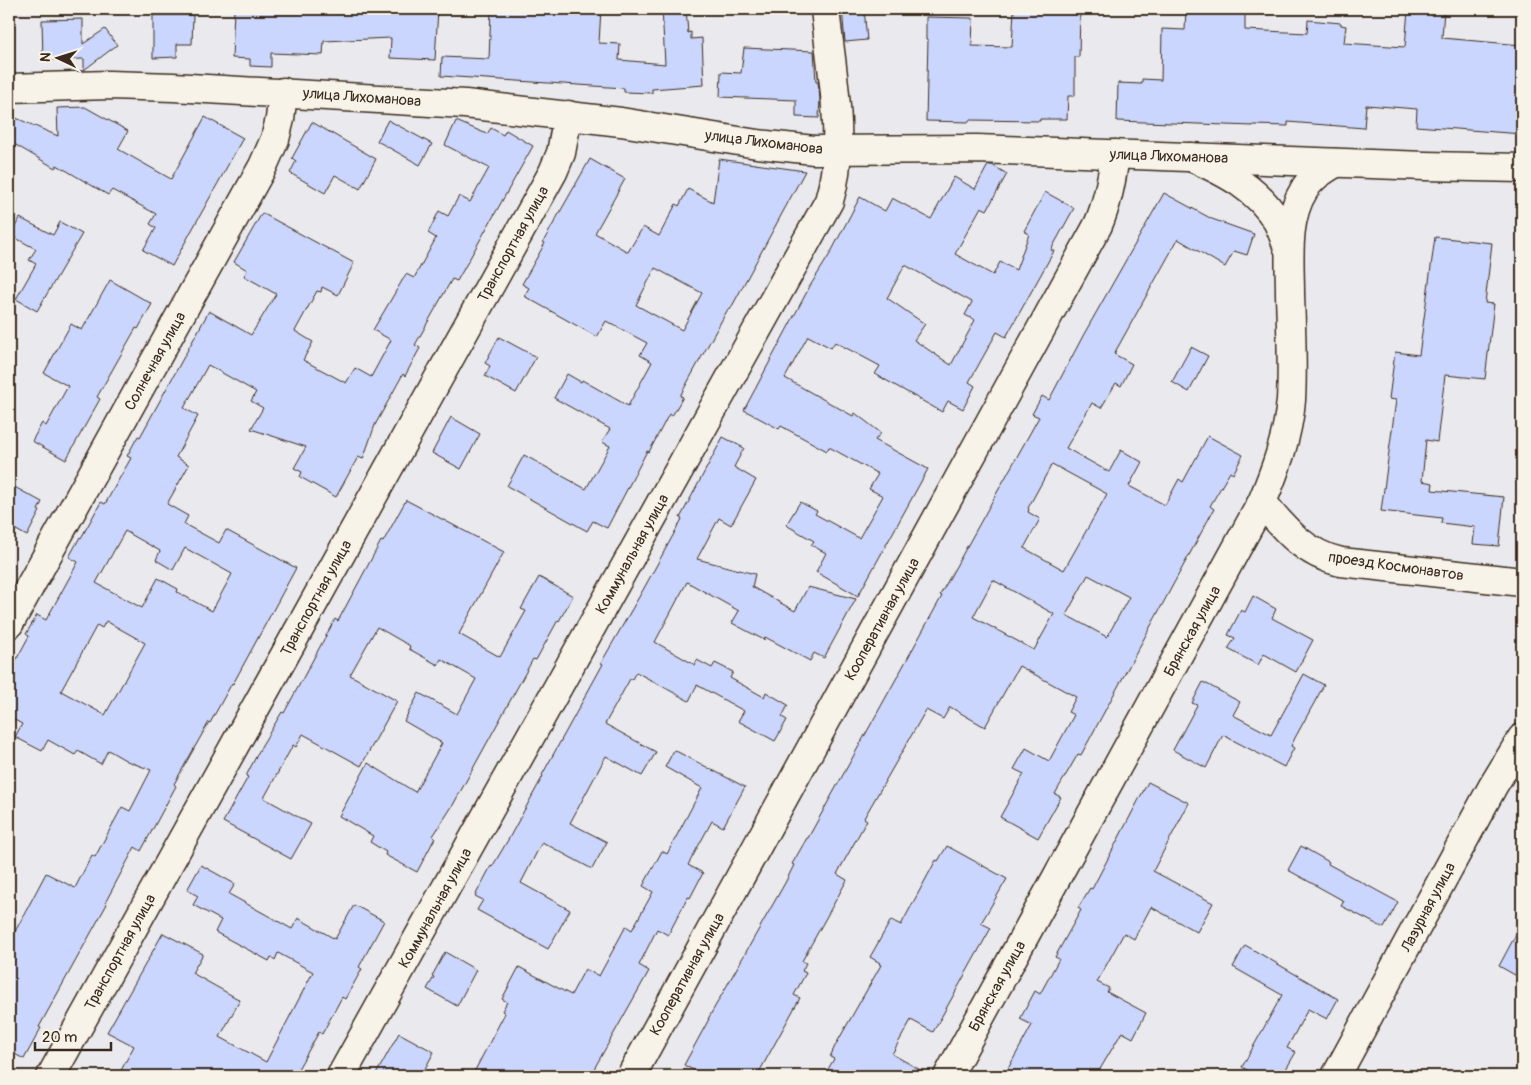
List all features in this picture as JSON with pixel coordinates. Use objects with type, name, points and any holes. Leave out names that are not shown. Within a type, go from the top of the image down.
[{"type":"street","name":"Коммунальная улица","points":[[341,1076],[828,201],[834,179],[836,151],[835,106],[825,9]]},
{"type":"street","name":"улица Лихоманова","points":[[9,88],[109,85],[283,92],[465,104],[666,128],[757,144],[836,151],[976,149],[1335,163],[1522,168]]},
{"type":"street","name":"Солнечная улица","points":[[9,624],[263,166],[275,139],[280,119],[283,92]]},
{"type":"street","name":"Транспортная улица","points":[[51,1076],[553,172],[561,153],[568,115]]},
{"type":"street","name":"Кооперативная улица","points":[[631,1076],[1098,225],[1106,208],[1112,184],[1115,154]]},
{"type":"street","points":[[1190,157],[1222,170],[1252,191],[1278,223],[1289,250]]},
{"type":"street","name":"Брянская улица","points":[[948,1076],[1262,502],[1276,469],[1291,403],[1289,250],[1293,219],[1296,205],[1304,190],[1314,177],[1335,163]]},
{"type":"street","name":"проезд Космонавтов","points":[[1262,502],[1286,532],[1299,543],[1327,559],[1522,582]]},
{"type":"street","name":"Лазурная улица","points":[[1336,1076],[1493,786],[1522,738]]},
{"type":"building","points":[[234,9],[438,9],[435,60],[390,58],[391,38],[324,41],[323,55],[271,53],[271,67],[250,66],[250,59],[232,58]]},
{"type":"building","points":[[491,9],[601,9],[599,43],[620,44],[619,60],[665,64],[662,9],[686,9],[688,33],[691,32],[691,39],[702,38],[704,85],[652,89],[652,93],[624,92],[624,88],[441,76],[442,57],[489,59]]},
{"type":"building","points":[[842,9],[864,9],[867,40],[845,42]]},
{"type":"building","points":[[1014,9],[1080,11],[1079,57],[1075,57],[1075,96],[1068,96],[1067,119],[1040,119],[1040,121],[926,121],[928,39],[926,39],[926,17],[973,18],[972,46],[1012,47]]},
{"type":"building","points":[[1186,9],[1245,9],[1245,30],[1307,33],[1308,20],[1341,23],[1341,25],[1346,26],[1344,43],[1405,47],[1408,9],[1444,9],[1442,38],[1522,45],[1522,134],[1416,126],[1417,109],[1366,105],[1364,128],[1288,122],[1288,126],[1253,126],[1117,121],[1118,83],[1142,84],[1142,79],[1161,80],[1162,29],[1185,30]]},
{"type":"building","points":[[153,15],[193,15],[192,44],[177,44],[177,57],[153,58]]},
{"type":"building","points":[[83,19],[83,44],[105,29],[117,45],[84,70],[84,59],[43,60],[42,20]]},
{"type":"building","points":[[744,48],[814,51],[816,82],[818,82],[820,98],[819,118],[796,117],[796,100],[720,97],[721,72],[741,73]]},
{"type":"building","points":[[85,107],[128,131],[118,149],[171,179],[205,117],[243,138],[172,266],[143,250],[156,228],[150,224],[156,214],[112,190],[108,195],[57,165],[55,168],[9,141],[9,115],[58,136],[57,108]]},
{"type":"building","points":[[388,120],[432,144],[420,165],[377,141]]},
{"type":"building","points":[[456,121],[487,134],[491,128],[503,135],[506,130],[533,146],[457,281],[452,279],[415,345],[420,348],[405,376],[403,374],[375,425],[363,459],[358,457],[336,497],[300,477],[302,472],[294,468],[306,447],[251,429],[263,408],[251,401],[256,392],[208,365],[184,408],[198,416],[176,457],[189,465],[167,504],[188,516],[184,524],[219,543],[226,530],[296,568],[233,684],[174,784],[176,786],[141,851],[135,847],[105,903],[107,904],[39,1027],[41,1028],[24,1059],[9,1051],[9,943],[46,873],[75,888],[92,855],[95,857],[122,807],[130,811],[151,770],[127,761],[108,750],[101,764],[78,751],[75,755],[48,740],[42,751],[15,737],[22,724],[9,717],[9,673],[29,636],[26,634],[37,615],[46,620],[78,562],[69,557],[101,502],[105,504],[131,458],[127,456],[138,436],[140,437],[209,311],[251,335],[276,294],[244,276],[247,270],[234,262],[262,213],[354,263],[338,295],[322,287],[321,292],[317,291],[295,331],[313,342],[303,360],[346,383],[355,368],[371,377],[391,340],[373,330],[406,274],[414,278],[436,238],[428,233],[439,211],[448,216],[459,196],[470,202],[489,168],[445,145]],"holes":[[[125,531],[160,551],[156,560],[173,570],[185,548],[232,574],[212,611],[177,592],[178,589],[158,578],[142,608],[96,583]],[[106,621],[145,643],[105,715],[61,691],[97,625],[102,628]]]},
{"type":"building","points":[[312,122],[376,159],[360,189],[335,175],[325,193],[290,173],[296,161],[292,158]]},
{"type":"building","points":[[590,159],[625,179],[595,233],[628,252],[643,227],[659,236],[676,204],[679,206],[688,189],[713,202],[719,159],[805,171],[730,310],[728,309],[680,396],[683,397],[672,416],[669,414],[649,452],[647,451],[607,528],[593,521],[587,531],[507,486],[524,455],[586,489],[610,446],[602,442],[610,429],[554,398],[567,374],[581,382],[582,380],[628,406],[652,362],[640,355],[647,343],[606,321],[597,337],[524,296],[529,288],[522,284],[545,243],[543,242]],"holes":[[[655,268],[702,293],[682,330],[636,305]]]},
{"type":"building","points":[[988,165],[992,165],[1007,174],[987,210],[981,207],[955,254],[993,275],[1000,262],[1016,270],[1029,234],[1024,231],[1045,192],[1074,208],[1051,250],[1054,251],[1006,337],[997,332],[969,382],[975,386],[963,409],[948,401],[942,412],[875,374],[880,366],[835,342],[831,348],[808,336],[785,378],[853,416],[855,413],[881,433],[875,440],[928,469],[858,596],[816,572],[826,553],[811,545],[814,541],[786,525],[800,502],[817,511],[815,514],[859,538],[883,496],[869,489],[878,474],[829,447],[827,451],[781,426],[779,429],[744,410],[860,197],[885,211],[892,198],[931,219],[954,177],[975,189]],"holes":[[[905,265],[972,302],[965,315],[975,320],[951,365],[914,340],[925,324],[887,298]]]},
{"type":"building","points":[[1164,193],[1212,219],[1254,234],[1247,255],[1234,251],[1225,267],[1178,239],[1114,354],[1132,364],[1121,386],[1116,383],[1101,408],[1092,403],[1066,448],[1109,472],[1121,450],[1142,462],[1129,486],[1165,505],[1179,479],[1183,482],[1208,436],[1243,455],[1233,474],[1230,472],[1210,506],[1214,509],[1081,755],[1078,754],[1055,794],[1061,797],[1038,838],[1000,817],[1024,774],[1014,769],[1026,748],[1049,761],[1074,715],[1068,712],[1076,697],[1019,666],[985,727],[950,707],[943,719],[926,710],[864,818],[867,820],[837,874],[847,880],[802,961],[806,963],[802,971],[806,973],[794,995],[800,998],[757,1076],[704,1076],[684,1065],[785,883],[794,865],[792,864],[942,596],[940,595],[1039,417],[1032,414],[1042,396],[1049,400]],"holes":[[[1052,464],[1107,494],[1064,570],[1024,548],[1040,519],[1028,512],[1028,508]],[[1088,575],[1129,597],[1107,637],[1066,615]],[[993,580],[1054,614],[1034,650],[973,617]]]},
{"type":"building","points":[[20,218],[53,235],[60,222],[82,234],[37,311],[16,299],[36,264],[29,260],[36,249],[10,235]]},
{"type":"building","points":[[1435,237],[1492,243],[1485,303],[1494,304],[1485,379],[1445,375],[1437,442],[1426,440],[1422,481],[1433,483],[1432,490],[1504,497],[1499,546],[1473,544],[1475,527],[1441,523],[1442,518],[1381,511],[1396,400],[1389,399],[1395,352],[1419,355]]},
{"type":"building","points":[[110,280],[152,304],[138,329],[136,328],[97,397],[100,399],[66,460],[32,441],[42,423],[46,426],[68,386],[44,373],[71,324],[82,330]]},
{"type":"building","points":[[499,337],[536,357],[516,393],[485,376],[490,366],[485,363]]},
{"type":"building","points":[[1191,347],[1208,356],[1189,392],[1172,382]]},
{"type":"building","points":[[451,417],[480,434],[461,469],[432,453]]},
{"type":"building","points":[[723,437],[744,448],[734,467],[756,480],[731,525],[719,518],[697,559],[755,574],[752,587],[795,611],[808,587],[856,599],[824,658],[814,653],[810,661],[765,637],[764,640],[732,623],[739,611],[687,582],[655,642],[695,665],[697,660],[712,668],[715,663],[733,672],[730,678],[764,697],[766,692],[788,705],[782,717],[787,720],[775,741],[738,721],[744,711],[697,685],[689,701],[636,672],[632,679],[630,679],[605,724],[656,752],[642,776],[606,756],[570,823],[607,842],[592,869],[542,842],[521,883],[570,910],[548,949],[477,910],[483,900],[475,896],[508,840],[603,664],[601,663],[682,519],[680,518]]},
{"type":"building","points":[[9,484],[42,502],[38,510],[40,511],[27,536],[9,526]]},
{"type":"building","points":[[406,500],[504,552],[459,634],[500,657],[526,611],[521,609],[539,577],[573,596],[536,660],[533,659],[453,805],[433,836],[435,838],[417,872],[385,855],[386,852],[370,842],[373,836],[339,816],[368,763],[415,792],[442,743],[404,721],[419,693],[457,714],[476,679],[441,659],[438,665],[409,649],[410,646],[377,627],[350,675],[397,701],[361,766],[303,734],[296,747],[293,745],[264,798],[311,824],[291,859],[223,822],[248,777],[246,776],[262,745],[282,712],[284,713],[335,619],[338,621],[381,541],[383,542]]},
{"type":"building","points":[[1253,596],[1276,609],[1272,618],[1313,640],[1296,672],[1264,654],[1258,665],[1228,649],[1235,638],[1228,635],[1241,610],[1245,612]]},
{"type":"building","points":[[1304,674],[1324,685],[1291,746],[1294,748],[1284,767],[1223,735],[1206,768],[1173,750],[1197,705],[1192,703],[1203,682],[1240,702],[1233,715],[1271,735]]},
{"type":"building","points":[[674,750],[745,787],[723,827],[712,821],[688,865],[703,873],[668,935],[657,929],[639,965],[649,971],[590,1076],[472,1076],[505,1013],[502,1011],[507,1002],[502,999],[519,967],[571,995],[585,969],[599,976],[626,926],[632,930],[653,892],[643,886],[662,851],[667,854],[702,788],[665,767]]},
{"type":"building","points":[[1148,782],[1189,803],[1153,871],[1213,903],[1197,932],[1151,907],[1134,939],[1124,933],[1097,982],[1109,988],[1107,992],[1146,1013],[1133,1038],[1122,1032],[1096,1076],[1004,1076],[1032,1025],[1020,1019],[1035,991],[1040,994],[1059,959],[1055,957],[1081,910],[1078,908],[1090,888],[1092,889]]},
{"type":"building","points":[[947,846],[1007,879],[981,923],[991,928],[933,1032],[911,1020],[892,1054],[931,1076],[824,1076],[834,1059],[830,1057],[835,1046],[881,965],[870,957],[891,920],[901,925],[936,860],[938,861]]},
{"type":"building","points":[[1301,846],[1329,862],[1328,864],[1398,902],[1384,928],[1341,906],[1344,901],[1288,870]]},
{"type":"building","points":[[201,865],[235,884],[229,894],[292,929],[298,918],[335,939],[354,905],[384,921],[359,967],[362,969],[345,999],[342,997],[322,1034],[319,1032],[294,1076],[118,1076],[134,1046],[107,1032],[163,933],[203,954],[192,973],[240,1000],[220,1037],[266,1062],[313,972],[278,953],[275,960],[271,957],[269,961],[215,932],[221,920],[193,905],[198,896],[187,890]]},
{"type":"building","points":[[1522,923],[1522,979],[1499,966]]},
{"type":"building","points":[[1245,945],[1338,999],[1327,1019],[1308,1009],[1287,1048],[1296,1052],[1282,1076],[1258,1076],[1242,1067],[1282,995],[1233,967]]},
{"type":"building","points":[[445,952],[476,970],[457,1006],[427,989]]},
{"type":"building","points":[[399,1033],[434,1052],[421,1076],[375,1076]]}]
